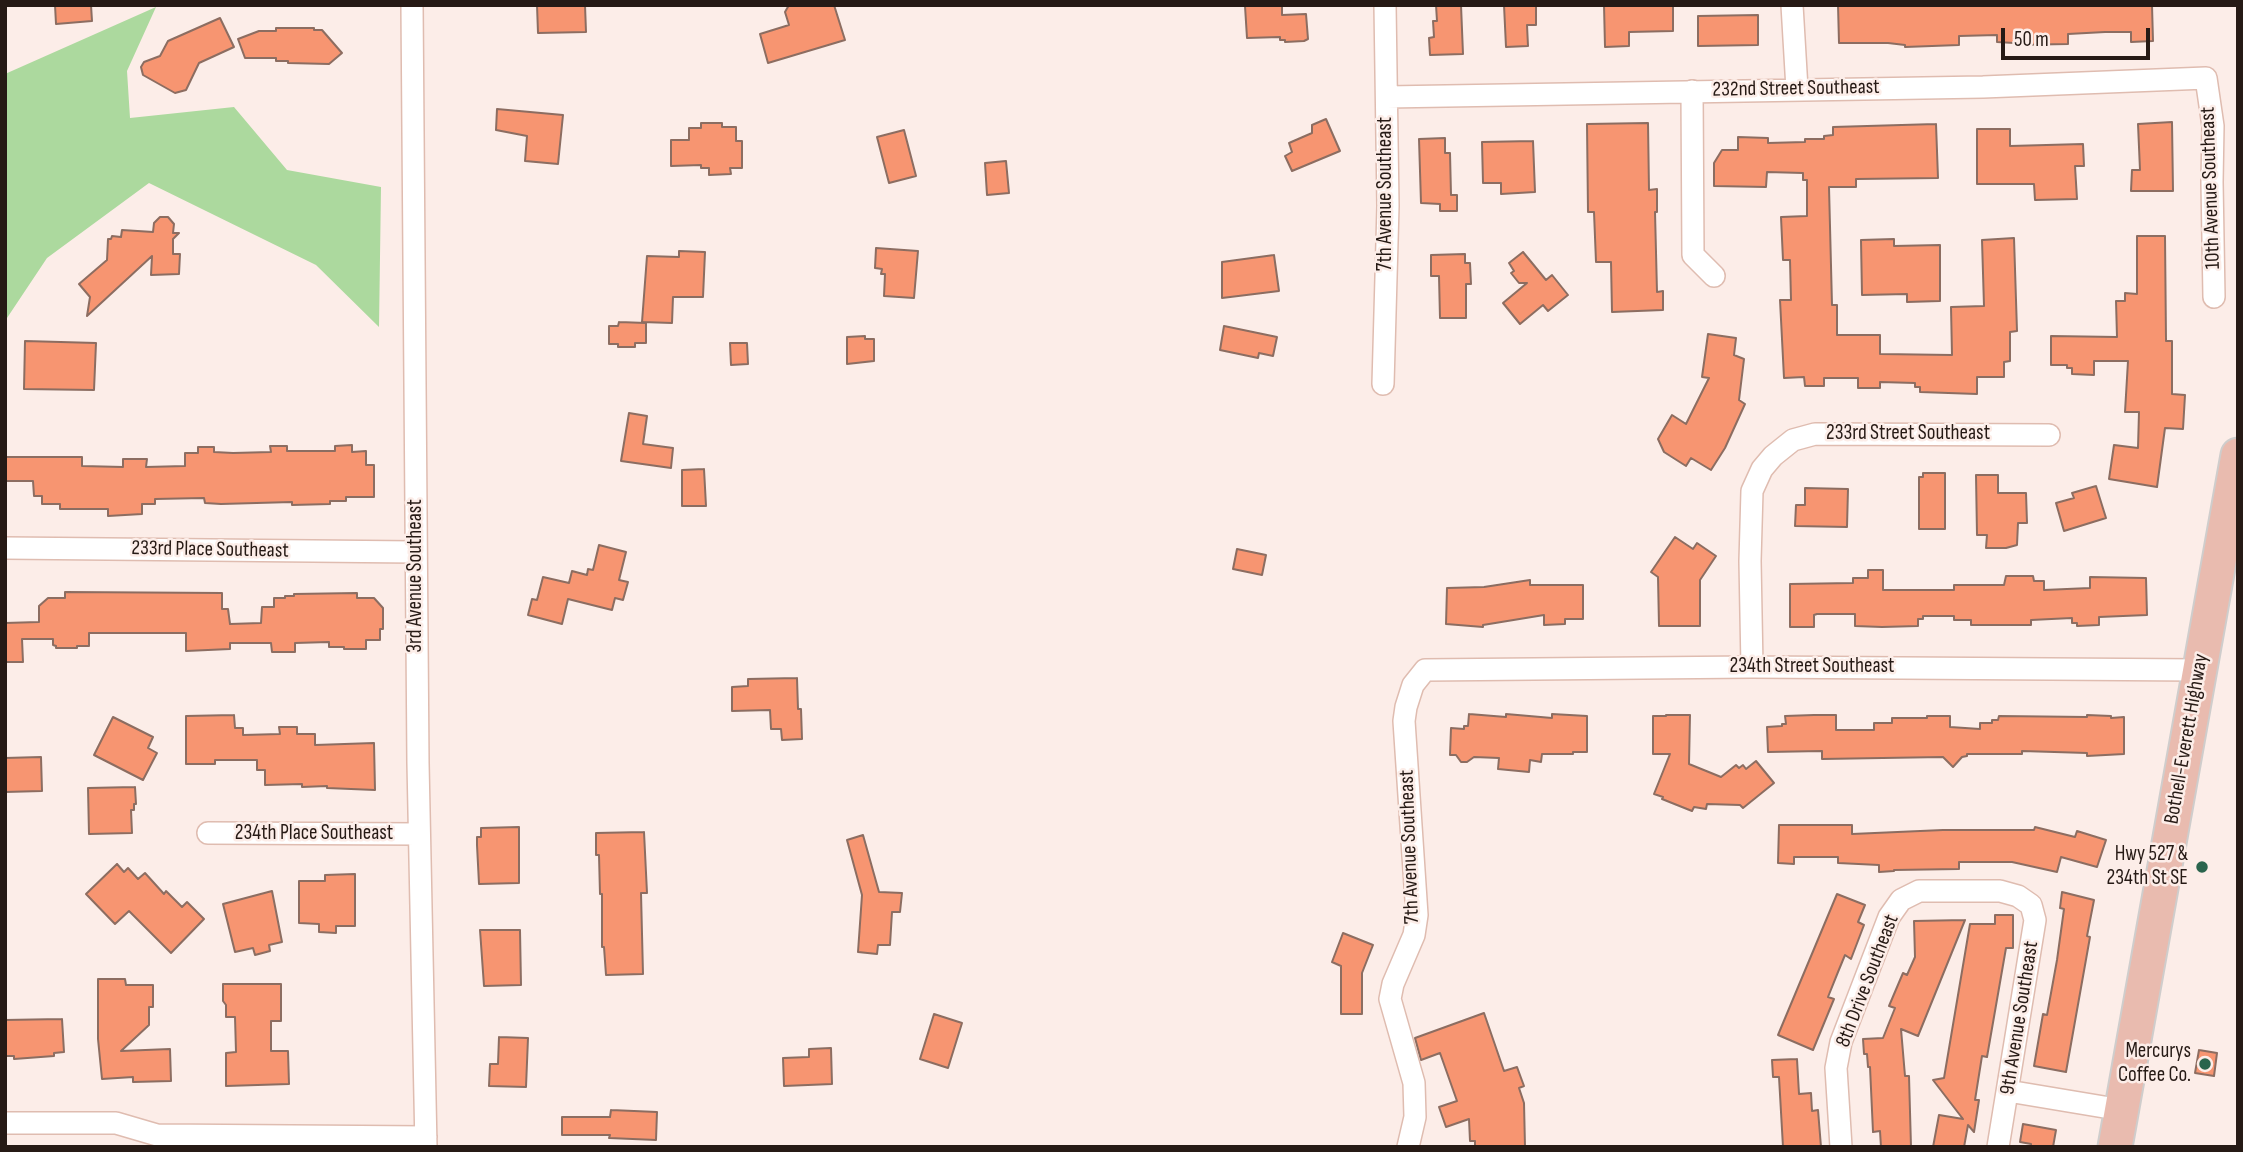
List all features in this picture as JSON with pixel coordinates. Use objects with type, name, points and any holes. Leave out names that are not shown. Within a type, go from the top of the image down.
[{"type":"main road","name":"Bothell-Everett Highway","points":[[2115,1147],[2238,455]]},
{"type":"street","name":"3rd Avenue Southeast","points":[[412,5],[415,552],[426,1142]]},
{"type":"street","name":"7th Avenue Southeast","points":[[1383,384],[1388,206],[1385,5]]},
{"type":"street","points":[[1792,5],[1797,89]]},
{"type":"street","name":"232nd Street Southeast","points":[[1387,97],[1983,87],[2206,78]]},
{"type":"street","name":"10th Avenue Southeast","points":[[2206,78],[2213,125],[2214,297]]},
{"type":"street","points":[[1692,91],[1693,256],[1714,276]]},
{"type":"street","name":"233rd Street Southeast","points":[[1752,667],[1752,491],[1762,470],[1773,456],[1793,440],[1815,434],[2049,435]]},
{"type":"street","name":"233rd Place Southeast","points":[[5,548],[415,552]]},
{"type":"street","name":"234th Street Southeast","points":[[1425,670],[1752,667],[2199,670]]},
{"type":"street","name":"7th Avenue Southeast","points":[[1408,1147],[1415,1117],[1414,1083],[1390,999],[1393,984],[1414,935],[1417,915],[1404,721],[1413,685],[1425,670]]},
{"type":"street","name":"234th Place Southeast","points":[[208,833],[419,834]]},
{"type":"street","name":"9th Avenue Southeast","points":[[1901,900],[1919,891],[2000,891],[2018,895],[2031,905],[2035,920],[1998,1147]]},
{"type":"street","name":"8th Drive Southeast","points":[[1841,1147],[1836,1068],[1841,1042],[1889,917],[1901,900]]},
{"type":"street","points":[[2008,1091],[2122,1110]]},
{"type":"street","points":[[5,1123],[116,1123],[157,1135],[426,1142]]},
{"type":"green space","points":[[156,7],[127,71],[130,118],[234,107],[287,170],[381,187],[379,327],[316,265],[149,183],[47,258],[5,321],[5,74]]},
{"type":"building","points":[[55,5],[91,5],[92,21],[56,24]]},
{"type":"building","points":[[537,5],[585,5],[586,32],[538,33]]},
{"type":"building","points":[[789,5],[834,5],[845,40],[768,63],[760,34],[789,25],[785,12]]},
{"type":"building","points":[[1247,5],[1282,6],[1282,15],[1306,14],[1308,39],[1285,42],[1280,40],[1280,37],[1247,38]]},
{"type":"building","points":[[1436,5],[1461,5],[1463,54],[1430,55],[1429,38],[1434,37]]},
{"type":"building","points":[[1504,5],[1536,5],[1536,25],[1527,25],[1528,46],[1506,47]]},
{"type":"building","points":[[1604,5],[1673,5],[1673,31],[1629,32],[1629,46],[1605,47]]},
{"type":"building","points":[[1838,5],[2152,5],[2153,41],[2131,42],[2131,32],[2105,32],[2068,34],[2068,44],[2014,45],[1997,42],[1997,35],[1959,36],[1959,45],[1905,47],[1888,43],[1839,43]]},
{"type":"building","points":[[1758,15],[1758,45],[1698,46],[1698,16]]},
{"type":"building","points":[[220,18],[234,47],[199,63],[186,90],[175,93],[143,75],[141,67],[144,62],[160,56],[168,41]]},
{"type":"building","points":[[276,28],[322,30],[342,53],[329,64],[288,63],[276,61],[276,58],[245,58],[238,39],[259,31],[276,31]]},
{"type":"building","points":[[497,109],[563,115],[558,164],[525,161],[527,136],[496,130]]},
{"type":"building","points":[[1326,119],[1340,151],[1292,171],[1285,156],[1292,152],[1289,143],[1312,133],[1312,125]]},
{"type":"building","points":[[2172,122],[2173,191],[2131,191],[2132,170],[2140,170],[2138,124]]},
{"type":"building","points":[[701,123],[722,123],[722,127],[736,127],[736,141],[742,141],[742,168],[730,168],[731,174],[709,175],[709,168],[701,168],[701,165],[671,166],[671,140],[689,140],[689,128],[701,128]]},
{"type":"building","points":[[1648,123],[1649,190],[1657,189],[1657,292],[1663,291],[1663,310],[1612,312],[1611,262],[1596,262],[1594,212],[1588,212],[1587,124]]},
{"type":"building","points":[[1936,124],[1938,178],[1856,179],[1856,187],[1829,187],[1832,305],[1837,305],[1837,335],[1880,335],[1880,354],[1952,355],[1951,307],[1984,306],[1982,240],[2014,238],[2017,331],[2010,332],[2010,361],[2004,362],[2004,377],[1977,377],[1977,394],[1920,392],[1920,387],[1915,387],[1915,383],[1880,382],[1880,388],[1858,388],[1858,378],[1824,378],[1824,386],[1805,386],[1804,377],[1784,378],[1780,300],[1791,300],[1790,260],[1783,260],[1781,217],[1807,216],[1807,180],[1803,180],[1803,173],[1767,172],[1766,187],[1714,186],[1714,163],[1722,150],[1738,150],[1738,137],[1768,138],[1768,143],[1805,142],[1805,139],[1824,139],[1824,136],[1833,135],[1833,127]]},
{"type":"building","points":[[1977,129],[2010,129],[2010,146],[2083,144],[2084,166],[2075,166],[2077,199],[2035,200],[2034,184],[1977,184]]},
{"type":"building","points":[[904,130],[916,176],[889,183],[877,137]]},
{"type":"building","points":[[1445,138],[1445,153],[1450,153],[1451,195],[1457,195],[1457,211],[1440,211],[1440,204],[1421,203],[1419,139]]},
{"type":"building","points":[[1533,141],[1535,192],[1501,194],[1501,183],[1483,183],[1482,142]]},
{"type":"building","points":[[1006,161],[1009,193],[987,195],[985,163]]},
{"type":"building","points":[[160,217],[168,217],[174,224],[173,233],[179,233],[173,239],[173,254],[180,254],[179,274],[151,275],[152,256],[87,316],[90,297],[79,284],[107,260],[108,239],[112,236],[121,237],[122,230],[153,232],[154,223]]},
{"type":"building","points":[[2137,236],[2165,236],[2166,341],[2172,341],[2172,394],[2185,395],[2183,429],[2165,428],[2157,487],[2109,479],[2114,445],[2138,448],[2139,412],[2125,412],[2128,361],[2094,361],[2094,375],[2072,374],[2072,368],[2067,368],[2067,365],[2051,365],[2051,336],[2117,337],[2116,301],[2125,301],[2125,293],[2137,294]]},
{"type":"building","points":[[1894,239],[1894,246],[1940,245],[1940,301],[1907,302],[1907,294],[1862,295],[1861,240]]},
{"type":"building","points":[[876,248],[918,251],[914,298],[884,296],[885,274],[881,274],[882,269],[875,268]]},
{"type":"building","points":[[679,251],[705,252],[703,297],[673,297],[672,323],[642,322],[647,256],[679,257]]},
{"type":"building","points":[[1523,252],[1546,280],[1552,275],[1568,295],[1548,311],[1543,305],[1520,324],[1503,303],[1527,283],[1519,283],[1511,273],[1514,271],[1509,263]]},
{"type":"building","points":[[1465,254],[1465,263],[1470,263],[1471,284],[1466,284],[1466,318],[1440,318],[1439,276],[1431,276],[1431,255]]},
{"type":"building","points":[[1274,255],[1279,291],[1222,298],[1222,262]]},
{"type":"building","points":[[619,322],[646,323],[646,343],[635,343],[635,347],[609,344],[609,326],[618,326]]},
{"type":"building","points":[[1224,326],[1277,337],[1273,356],[1259,353],[1258,358],[1220,350]]},
{"type":"building","points":[[1708,334],[1736,338],[1734,355],[1744,359],[1739,400],[1745,404],[1725,448],[1711,470],[1691,458],[1686,466],[1664,452],[1658,439],[1672,415],[1686,424],[1709,378],[1702,377]]},
{"type":"building","points":[[865,336],[865,339],[874,339],[874,361],[847,364],[847,337]]},
{"type":"building","points":[[25,341],[96,343],[94,390],[24,389]]},
{"type":"building","points":[[730,343],[747,343],[748,364],[731,365]]},
{"type":"building","points":[[629,413],[647,416],[643,444],[673,448],[671,468],[621,461]]},
{"type":"building","points":[[352,445],[352,452],[366,451],[366,465],[374,465],[374,497],[346,497],[346,501],[330,501],[330,504],[292,505],[292,502],[205,503],[204,498],[155,499],[155,504],[142,504],[142,514],[108,516],[108,509],[60,509],[60,504],[42,504],[42,496],[34,496],[33,481],[5,481],[5,457],[82,457],[82,466],[123,467],[123,459],[147,459],[146,467],[185,466],[185,453],[198,453],[198,447],[214,447],[214,452],[233,453],[271,452],[270,446],[287,446],[287,451],[335,451],[335,446]]},
{"type":"building","points":[[704,469],[706,506],[682,506],[682,470]]},
{"type":"building","points":[[1923,473],[1945,473],[1945,529],[1919,529],[1919,477],[1923,477]]},
{"type":"building","points":[[1976,475],[1998,475],[1998,493],[2026,493],[2027,523],[2018,523],[2017,545],[1986,548],[1987,535],[1977,535]]},
{"type":"building","points":[[2096,486],[2106,518],[2064,531],[2056,503],[2074,498],[2072,493]]},
{"type":"building","points":[[1805,488],[1848,489],[1847,527],[1795,526],[1796,505],[1805,505]]},
{"type":"building","points":[[1675,537],[1693,549],[1697,543],[1716,556],[1700,580],[1700,626],[1659,626],[1658,577],[1651,572]]},
{"type":"building","points":[[599,545],[626,552],[619,580],[628,582],[623,600],[615,598],[612,610],[568,599],[562,624],[528,615],[532,599],[537,600],[543,577],[569,583],[572,571],[587,575],[588,569],[593,570]]},
{"type":"building","points":[[1237,549],[1266,555],[1262,575],[1233,569]]},
{"type":"building","points":[[1868,570],[1883,570],[1883,590],[1954,590],[1954,585],[2004,585],[2006,576],[2033,576],[2034,581],[2044,581],[2044,590],[2090,588],[2090,577],[2146,578],[2147,615],[2099,617],[2099,625],[2077,626],[2077,623],[2072,623],[2072,618],[2031,620],[2031,625],[1971,625],[1971,620],[1954,620],[1954,616],[1923,616],[1923,619],[1918,619],[1918,626],[1882,627],[1855,626],[1855,614],[1817,614],[1814,615],[1814,627],[1790,627],[1790,584],[1853,583],[1853,578],[1868,578]]},
{"type":"building","points":[[1530,580],[1530,585],[1583,585],[1583,619],[1565,619],[1565,624],[1544,625],[1544,615],[1483,627],[1446,624],[1447,588],[1484,587]]},
{"type":"building","points":[[65,592],[222,593],[222,609],[228,609],[230,624],[261,623],[262,607],[274,607],[274,598],[285,598],[294,594],[357,593],[357,598],[374,598],[383,608],[383,629],[380,629],[380,640],[366,640],[366,649],[329,647],[329,642],[295,643],[295,652],[272,652],[271,643],[230,643],[230,649],[186,651],[186,633],[89,633],[89,646],[77,648],[56,648],[53,639],[22,639],[23,662],[5,662],[5,623],[39,622],[39,606],[48,598],[65,598]]},
{"type":"building","points":[[797,678],[802,739],[782,740],[781,729],[771,729],[770,710],[732,711],[732,687],[748,686],[748,679]]},
{"type":"building","points":[[1469,714],[1552,718],[1552,714],[1587,716],[1587,752],[1542,754],[1541,762],[1530,760],[1529,772],[1498,769],[1499,758],[1474,757],[1467,762],[1461,762],[1456,755],[1450,755],[1451,728],[1464,729],[1464,726],[1468,726]]},
{"type":"building","points":[[234,715],[235,728],[243,728],[243,735],[280,734],[279,727],[297,727],[297,734],[315,734],[315,745],[374,743],[375,790],[302,787],[302,784],[265,785],[265,770],[257,770],[257,760],[215,760],[215,764],[186,764],[186,716]]},
{"type":"building","points":[[1690,715],[1689,764],[1721,777],[1736,765],[1739,768],[1743,765],[1746,769],[1756,761],[1774,783],[1743,808],[1740,805],[1707,804],[1706,809],[1694,807],[1692,811],[1654,794],[1670,754],[1653,754],[1653,716]]},
{"type":"building","points":[[1836,715],[1836,730],[1874,730],[1874,723],[1892,723],[1892,718],[1927,716],[1950,716],[1950,727],[1980,729],[1980,723],[1992,723],[1992,720],[1998,720],[1999,716],[2124,717],[2124,754],[2087,756],[2087,753],[2022,751],[2022,754],[1967,754],[1953,767],[1943,757],[1822,759],[1822,751],[1768,752],[1767,727],[1786,724],[1785,716]]},
{"type":"building","points":[[113,717],[153,737],[148,748],[157,753],[143,780],[94,755]]},
{"type":"building","points":[[41,757],[42,791],[5,792],[5,758]]},
{"type":"building","points":[[135,787],[136,804],[134,810],[131,810],[132,833],[89,834],[88,788]]},
{"type":"building","points":[[1779,825],[1852,825],[1852,834],[2034,830],[2035,827],[2075,837],[2077,831],[2106,840],[2097,867],[2061,857],[2057,872],[2012,862],[1959,862],[1959,869],[1879,872],[1879,865],[1838,863],[1838,857],[1794,857],[1794,864],[1778,863]]},
{"type":"building","points":[[519,827],[519,883],[479,884],[477,837],[481,837],[481,828]]},
{"type":"building","points":[[644,832],[647,893],[641,893],[643,974],[606,975],[596,833]]},
{"type":"building","points":[[863,835],[879,892],[902,893],[900,912],[892,912],[890,945],[878,945],[877,954],[858,952],[862,895],[847,840]]},
{"type":"building","points":[[117,864],[124,872],[128,868],[138,879],[145,873],[164,894],[166,891],[182,907],[187,902],[204,919],[171,953],[129,911],[115,924],[86,894]]},
{"type":"building","points":[[355,874],[355,926],[336,926],[336,933],[319,932],[319,924],[299,923],[299,881],[325,881],[325,875]]},
{"type":"building","points":[[272,891],[282,942],[269,945],[270,951],[255,955],[253,948],[235,952],[223,904]]},
{"type":"building","points":[[2062,892],[2094,900],[2066,1072],[2034,1066],[2043,1014],[2047,1015],[2057,960],[2064,909],[2060,908]]},
{"type":"building","points":[[1837,894],[1865,905],[1858,922],[1864,925],[1851,959],[1845,955],[1838,972],[1828,997],[1834,999],[1813,1050],[1778,1035]]},
{"type":"building","points":[[1995,915],[2013,915],[2013,948],[2006,948],[1987,1057],[1982,1056],[1975,1100],[1979,1100],[1974,1132],[1968,1125],[1964,1147],[1933,1147],[1939,1115],[1963,1119],[1933,1080],[1944,1078],[1970,924],[1995,924]]},
{"type":"building","points":[[1965,920],[1918,1036],[1901,1029],[1905,1076],[1909,1076],[1911,1147],[1881,1147],[1880,1131],[1873,1132],[1870,1067],[1867,1054],[1864,1054],[1863,1039],[1883,1038],[1895,1008],[1889,1006],[1903,973],[1907,975],[1915,957],[1914,921]]},
{"type":"building","points":[[480,930],[520,930],[521,985],[484,986]]},
{"type":"building","points":[[1343,933],[1373,945],[1362,973],[1362,1014],[1341,1014],[1341,966],[1332,962]]},
{"type":"building","points":[[98,979],[125,979],[126,985],[153,985],[153,1007],[149,1007],[149,1025],[121,1051],[170,1049],[171,1081],[133,1082],[133,1077],[102,1079],[98,1039]]},
{"type":"building","points":[[223,984],[281,984],[281,1021],[271,1021],[271,1051],[288,1051],[289,1084],[226,1086],[226,1053],[236,1052],[235,1017],[226,1017]]},
{"type":"building","points":[[1484,1013],[1504,1071],[1517,1067],[1524,1086],[1519,1088],[1524,1103],[1525,1147],[1475,1147],[1475,1141],[1470,1141],[1469,1119],[1446,1127],[1439,1107],[1457,1101],[1440,1053],[1421,1060],[1415,1038]]},
{"type":"building","points":[[934,1014],[962,1023],[948,1068],[920,1059]]},
{"type":"building","points":[[62,1019],[64,1052],[54,1053],[54,1056],[14,1059],[14,1056],[5,1056],[5,1020]]},
{"type":"building","points":[[499,1037],[528,1038],[526,1087],[489,1086],[490,1064],[498,1064]]},
{"type":"building","points":[[831,1048],[832,1084],[784,1086],[783,1058],[809,1057],[809,1049]]},
{"type":"building","points":[[2199,1050],[2217,1053],[2214,1076],[2195,1073]]},
{"type":"building","points":[[1797,1059],[1799,1094],[1811,1093],[1812,1111],[1818,1110],[1821,1147],[1783,1147],[1779,1077],[1773,1077],[1772,1060]]},
{"type":"building","points":[[611,1110],[657,1112],[656,1140],[609,1138],[610,1135],[562,1135],[562,1117],[610,1117]]},
{"type":"building","points":[[2023,1124],[2056,1130],[2053,1147],[2031,1147],[2031,1144],[2020,1142]]},
{"type":"place","name":"Hwy 527 & 234th St SE","points":[[2202,867]]},
{"type":"place","name":"Mercurys Coffee Co.","points":[[2205,1064]]}]
